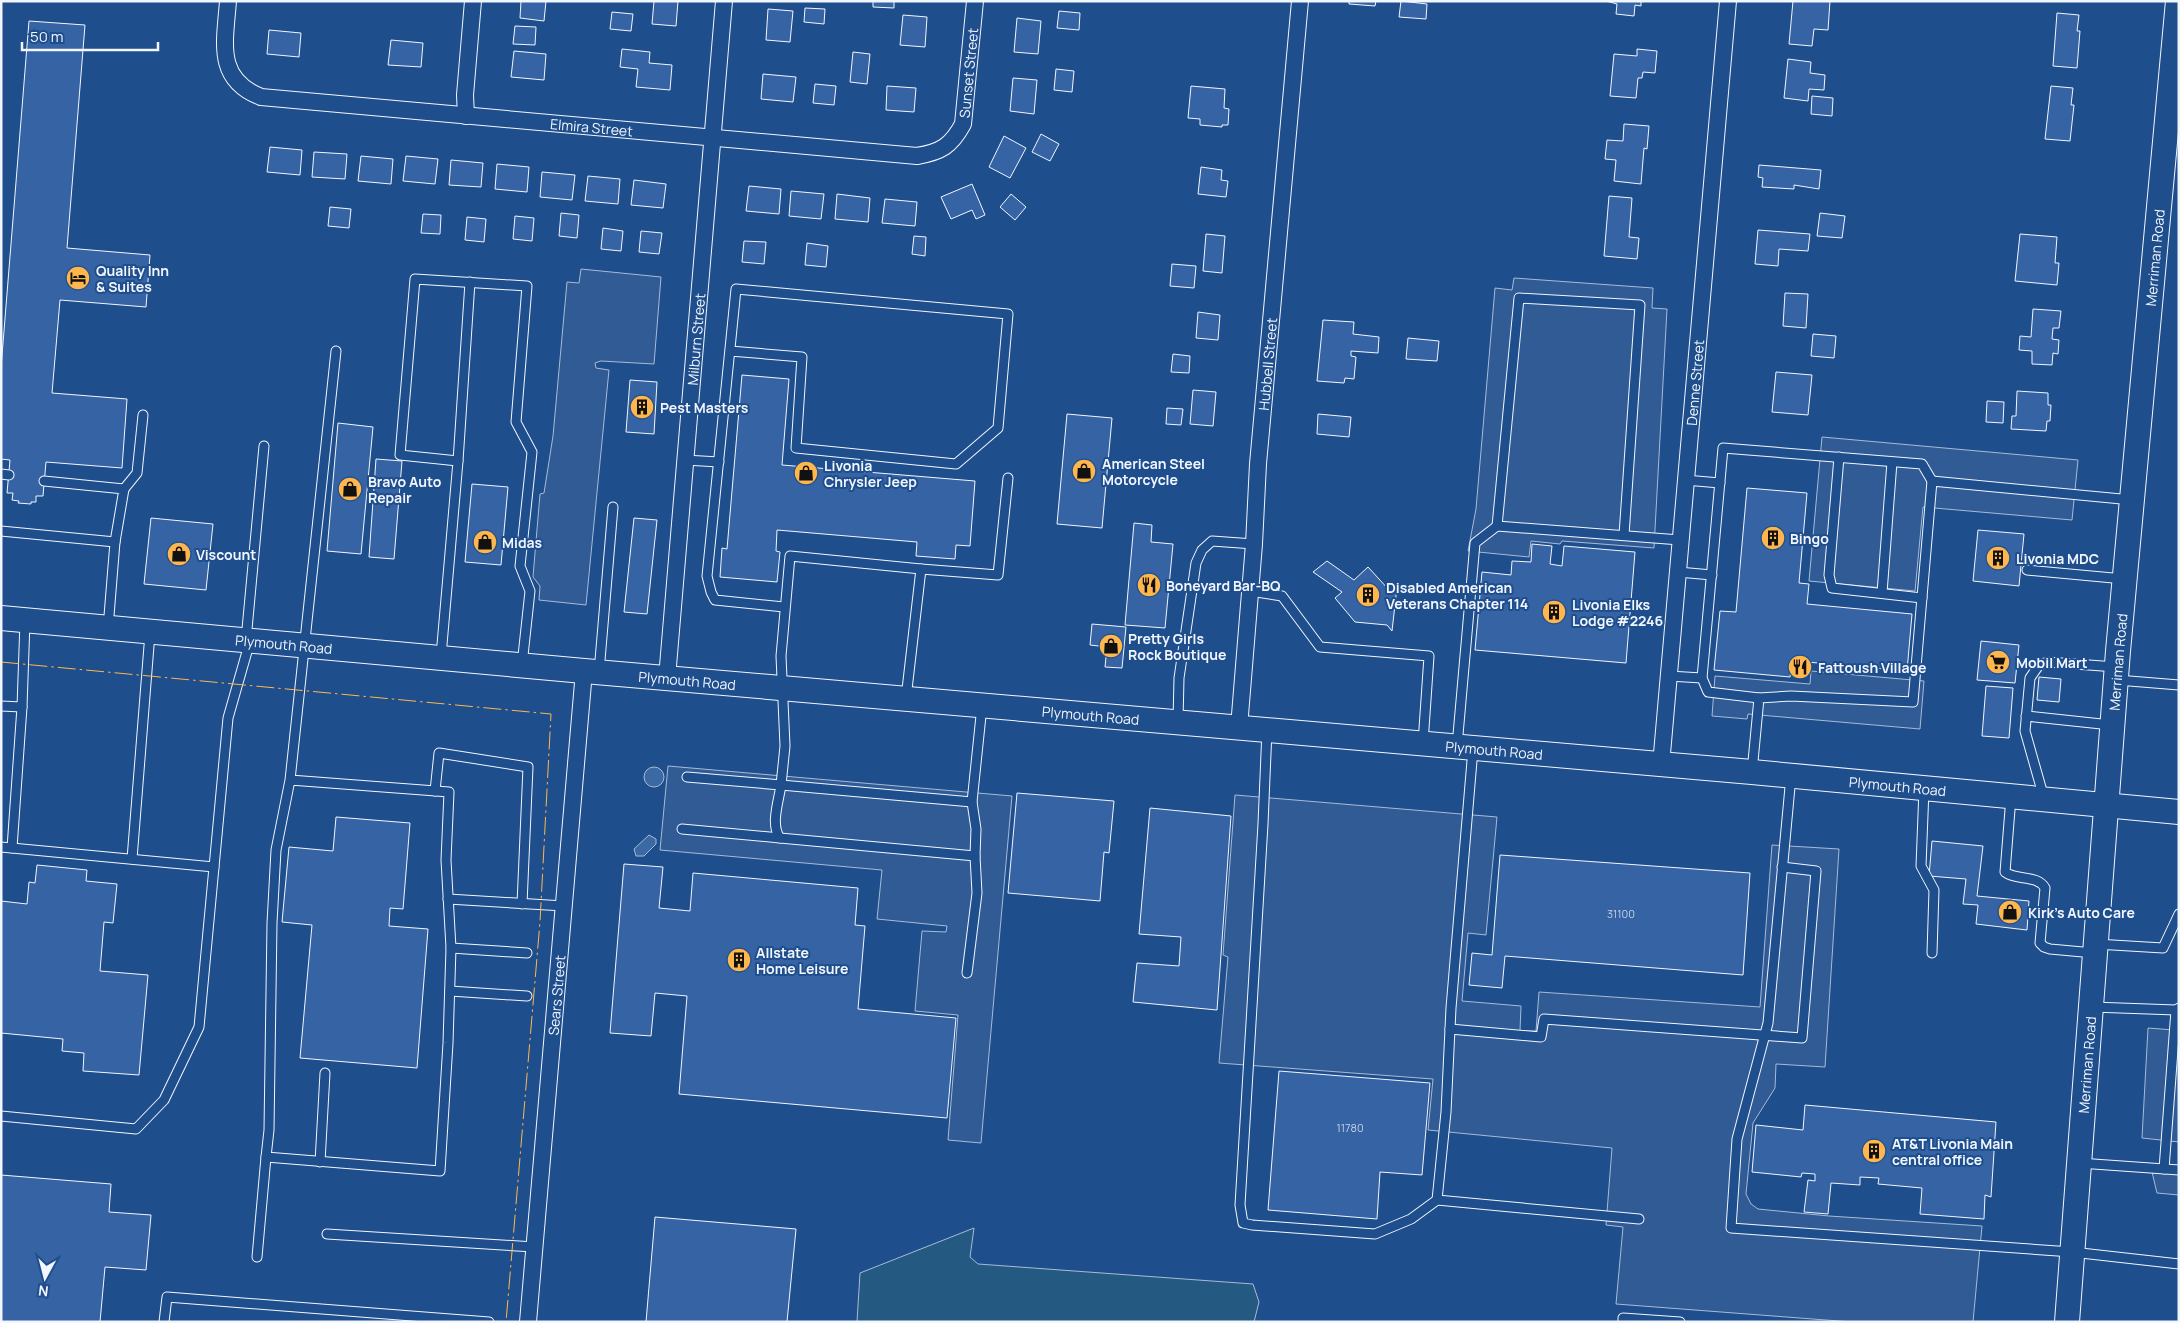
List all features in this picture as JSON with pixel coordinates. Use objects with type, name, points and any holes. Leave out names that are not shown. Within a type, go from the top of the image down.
[{"type":"main road","name":"Merriman Road","points":[[2067,1322],[2116,673],[2175,72],[2178,1]]},
{"type":"main road","name":"Plymouth Road","points":[[1,618],[1752,772],[2179,812]]},
{"type":"street","name":"Elmira Street","points":[[228,1],[224,50],[226,62],[235,80],[249,93],[261,97],[917,156],[935,153],[951,141]]},
{"type":"street","points":[[466,116],[465,95],[473,1]]},
{"type":"street","name":"Milburn Street","points":[[667,678],[724,1]]},
{"type":"street","name":"Sunset Street","points":[[951,141],[963,124],[975,1]]},
{"type":"street","name":"Hubbell Street","points":[[1238,727],[1254,544],[1258,464],[1300,1]]},
{"type":"street","name":"Denne Street","points":[[1661,765],[1728,1]]},
{"type":"street","name":"Sears Street","points":[[528,1322],[564,906],[591,671]]},
{"type":"lane","points":[[458,461],[400,455],[415,279],[527,286],[516,422],[532,452],[520,566],[530,591],[522,665]]},
{"type":"lane","points":[[441,658],[458,461],[470,282]]},
{"type":"lane","points":[[730,351],[802,357],[796,448],[956,464],[998,428],[1008,314],[736,289],[708,576],[711,592],[715,600],[784,607]]},
{"type":"lane","points":[[1497,526],[1520,298],[1640,305],[1624,535]]},
{"type":"lane","points":[[257,1257],[269,1110],[272,923],[276,850],[290,780],[336,351]]},
{"type":"lane","points":[[108,628],[115,542],[124,489],[137,474],[143,414]]},
{"type":"lane","points":[[1,1116],[136,1129],[164,1100],[199,1028],[228,718],[248,640],[264,446]]},
{"type":"lane","points":[[1723,448],[1892,462],[1922,464],[1932,481],[1913,702],[1791,696],[1759,698],[1708,692],[1702,678],[1723,448]]},
{"type":"lane","points":[[1839,457],[1829,575],[1832,588],[1922,598]]},
{"type":"lane","points":[[685,460],[719,462]]},
{"type":"lane","points":[[1882,594],[1892,462]]},
{"type":"lane","points":[[780,838],[776,832],[776,823],[785,746],[784,688],[781,656],[790,556],[998,575],[1008,478]]},
{"type":"lane","points":[[1685,480],[1720,483]]},
{"type":"lane","points":[[44,481],[124,489]]},
{"type":"lane","points":[[1932,481],[2132,500]]},
{"type":"lane","points":[[591,671],[613,506]]},
{"type":"lane","points":[[1437,1200],[1446,1112],[1475,543],[1497,526],[1680,540]]},
{"type":"lane","points":[[1,531],[115,542]]},
{"type":"lane","points":[[1178,722],[1179,678],[1196,563],[1202,550],[1212,541],[1254,544]]},
{"type":"lane","points":[[906,698],[921,569]]},
{"type":"lane","points":[[2027,570],[2124,579]]},
{"type":"lane","points":[[1678,572],[1712,575]]},
{"type":"lane","points":[[1250,591],[1282,596],[1320,646],[1429,656],[1423,743]]},
{"type":"lane","points":[[12,848],[22,708],[25,620]]},
{"type":"lane","points":[[132,859],[150,631]]},
{"type":"lane","points":[[2044,800],[2027,740],[2026,716],[2030,678],[2039,665],[2048,662],[2179,685]]},
{"type":"lane","points":[[1669,676],[1702,678]]},
{"type":"lane","points":[[1752,772],[1759,698]]},
{"type":"lane","points":[[968,973],[976,894],[976,829],[972,802],[974,762],[982,705]]},
{"type":"lane","points":[[1,706],[22,708]]},
{"type":"lane","points":[[2026,716],[2112,725]]},
{"type":"lane","points":[[1267,730],[1240,1205],[1243,1223],[1375,1234],[1411,1219],[1437,1200],[1639,1219]]},
{"type":"lane","points":[[435,791],[439,753],[528,767],[522,904]]},
{"type":"lane","points":[[1791,776],[1766,1036],[1736,1139],[1731,1228],[2072,1252],[2179,1264]]},
{"type":"lane","points":[[687,777],[972,802]]},
{"type":"lane","points":[[266,1156],[440,1171],[450,991],[451,948],[446,860],[449,792],[290,780]]},
{"type":"lane","points":[[1924,788],[1921,866],[1934,890],[1932,953]]},
{"type":"lane","points":[[2011,797],[2005,872],[2009,875],[2037,880],[2045,888],[2040,943],[2044,947],[2050,949],[2163,948],[2179,914]]},
{"type":"lane","points":[[682,829],[976,856]]},
{"type":"lane","points":[[1,847],[214,867]]},
{"type":"lane","points":[[1450,1029],[1541,1036],[1544,1019],[1802,1038],[1816,871],[1782,867]]},
{"type":"lane","points":[[448,899],[564,906]]},
{"type":"lane","points":[[451,948],[527,953]]},
{"type":"lane","points":[[450,991],[527,996]]},
{"type":"lane","points":[[2090,1007],[2177,1009],[2164,1169]]},
{"type":"lane","points":[[320,1162],[325,1074]]},
{"type":"lane","points":[[2079,1163],[2179,1170]]},
{"type":"lane","points":[[327,1234],[534,1247]]},
{"type":"lane","points":[[164,1322],[166,1297],[489,1322]]},
{"type":"lane","points":[[1623,1322],[1623,1318],[1680,1322]]},
{"type":"shaded area","points":[[581,269],[661,277],[654,364],[601,361],[595,363],[596,368],[609,370],[586,605],[539,600],[540,586],[533,577],[540,494],[544,493],[553,436],[567,282],[579,283]]},
{"type":"shaded area","points":[[1514,278],[1653,288],[1652,308],[1667,309],[1654,548],[1562,541],[1560,544],[1531,541],[1529,557],[1468,551],[1476,509],[1495,288],[1512,290]]},
{"type":"shaded area","points":[[1822,437],[2078,460],[2072,520],[1923,507],[1915,591],[1809,581]]},
{"type":"shaded area","points":[[1811,671],[1924,681],[1920,729],[1748,714],[1747,719],[1712,716],[1715,676],[1810,684]]},
{"type":"shaded area","points":[[668,766],[1012,796],[981,1143],[948,1140],[958,1015],[915,1011],[922,931],[946,932],[947,926],[877,919],[882,870],[660,850]]},
{"type":"shaded area","points":[[654,767],[661,770],[664,777],[661,784],[654,787],[647,784],[644,777],[647,770]]},
{"type":"shaded area","points":[[1235,795],[1497,817],[1486,935],[1468,933],[1462,1001],[1521,1006],[1520,1031],[1536,1031],[1539,992],[1760,1007],[1772,845],[1839,849],[1825,1067],[1776,1064],[1775,1088],[1753,1123],[1746,1194],[1751,1204],[1758,1209],[1829,1216],[1982,1226],[1973,1322],[1852,1322],[1616,1304],[1623,1227],[1606,1225],[1612,1148],[1428,1130],[1433,1079],[1219,1063],[1228,957],[1223,955]]},
{"type":"shaded area","points":[[649,835],[656,839],[656,844],[644,856],[636,856],[634,849]]},
{"type":"shaded area","points":[[2148,1028],[2174,1030],[2173,1043],[2179,1044],[2179,1142],[2142,1138]]},
{"type":"shaded area","points":[[2151,1168],[2179,1170],[2179,1195],[2157,1193]]},
{"type":"shaded area","points":[[974,1228],[970,1257],[978,1264],[1253,1284],[1259,1302],[1254,1322],[857,1322],[860,1273]]},
{"type":"building","points":[[521,1],[546,1],[544,21],[520,18]]},
{"type":"building","points":[[654,1],[678,1],[676,26],[652,24]]},
{"type":"building","points":[[873,1],[894,1],[894,8],[873,7]]},
{"type":"building","points":[[1349,1],[1376,1],[1375,6],[1349,4]]},
{"type":"building","points":[[1401,1],[1427,4],[1426,19],[1399,17]]},
{"type":"building","points":[[1606,1],[1641,1],[1641,6],[1635,5],[1634,16],[1616,14],[1617,4]]},
{"type":"building","points":[[1793,1],[1830,1],[1828,30],[1814,29],[1812,46],[1789,44]]},
{"type":"building","points":[[805,8],[825,9],[824,24],[804,22]]},
{"type":"building","points":[[768,9],[793,11],[790,42],[766,40]]},
{"type":"building","points":[[1059,11],[1080,13],[1079,30],[1057,28]]},
{"type":"building","points":[[612,12],[633,14],[631,31],[610,29]]},
{"type":"building","points":[[2057,13],[2079,15],[2077,31],[2080,31],[2077,68],[2053,66]]},
{"type":"building","points":[[903,15],[927,17],[925,47],[900,45]]},
{"type":"building","points":[[1017,18],[1041,21],[1038,54],[1014,52]]},
{"type":"building","name":"Quality Inn & Suites","points":[[29,21],[85,25],[67,248],[150,255],[146,307],[60,300],[52,393],[127,399],[122,468],[46,462],[43,496],[36,496],[36,502],[31,502],[31,504],[18,503],[19,501],[12,500],[13,493],[7,493],[10,460],[1,459],[1,368]]},
{"type":"building","points":[[515,26],[536,27],[535,45],[513,44]]},
{"type":"building","points":[[269,30],[301,33],[299,57],[267,54]]},
{"type":"building","points":[[391,40],[423,43],[421,67],[388,65]]},
{"type":"building","points":[[622,49],[650,52],[649,63],[672,65],[670,90],[636,87],[638,69],[620,67]]},
{"type":"building","points":[[1637,49],[1657,51],[1655,73],[1643,72],[1642,78],[1638,78],[1636,98],[1610,96],[1614,54],[1637,56]]},
{"type":"building","points":[[514,51],[546,54],[544,80],[511,77]]},
{"type":"building","points":[[853,52],[870,54],[867,84],[850,82]]},
{"type":"building","points":[[1788,59],[1811,62],[1810,73],[1825,75],[1824,90],[1809,89],[1808,101],[1784,98]]},
{"type":"building","points":[[1056,69],[1074,71],[1072,92],[1054,90]]},
{"type":"building","points":[[763,74],[796,77],[793,102],[761,99]]},
{"type":"building","points":[[1013,78],[1037,80],[1034,114],[1010,111]]},
{"type":"building","points":[[815,84],[836,86],[834,105],[813,103]]},
{"type":"building","points":[[887,86],[916,88],[914,112],[886,110]]},
{"type":"building","points":[[1191,86],[1225,89],[1224,108],[1229,109],[1228,125],[1222,125],[1222,127],[1200,125],[1200,119],[1188,118]]},
{"type":"building","points":[[2051,86],[2073,88],[2071,105],[2074,105],[2070,141],[2045,139]]},
{"type":"building","points":[[1812,96],[1833,98],[1832,116],[1811,114]]},
{"type":"building","points":[[1624,124],[1649,126],[1647,149],[1644,148],[1641,184],[1614,181],[1616,160],[1605,159],[1607,140],[1623,141]]},
{"type":"building","points":[[1041,134],[1059,144],[1050,161],[1032,152]]},
{"type":"building","points":[[1004,136],[1026,148],[1010,178],[989,167]]},
{"type":"building","points":[[270,147],[302,150],[300,175],[267,172]]},
{"type":"building","points":[[314,152],[347,154],[345,179],[312,177]]},
{"type":"building","points":[[361,156],[393,159],[391,184],[358,181]]},
{"type":"building","points":[[406,156],[438,159],[435,184],[403,181]]},
{"type":"building","points":[[451,160],[483,163],[481,187],[449,185]]},
{"type":"building","points":[[497,164],[529,167],[527,192],[495,189]]},
{"type":"building","points":[[1759,165],[1821,170],[1819,189],[1794,185],[1794,189],[1762,187],[1763,178],[1758,177]]},
{"type":"building","points":[[1201,167],[1222,170],[1221,180],[1228,181],[1226,197],[1198,194]]},
{"type":"building","points":[[542,172],[575,175],[572,200],[540,197]]},
{"type":"building","points":[[588,176],[620,179],[618,204],[585,201]]},
{"type":"building","points":[[634,180],[666,184],[663,208],[631,205]]},
{"type":"building","points":[[972,184],[985,215],[976,219],[972,210],[951,219],[941,197]]},
{"type":"building","points":[[749,186],[781,189],[779,214],[746,211]]},
{"type":"building","points":[[791,191],[824,194],[821,219],[789,216]]},
{"type":"building","points":[[837,194],[870,198],[868,222],[835,219]]},
{"type":"building","points":[[1011,194],[1026,207],[1015,220],[1000,207]]},
{"type":"building","points":[[1609,196],[1632,198],[1629,237],[1639,238],[1637,259],[1604,256]]},
{"type":"building","points":[[885,199],[917,202],[915,226],[882,223]]},
{"type":"building","points":[[330,207],[351,209],[349,228],[328,226]]},
{"type":"building","points":[[561,213],[579,215],[577,238],[559,236]]},
{"type":"building","points":[[1820,213],[1845,216],[1842,238],[1817,236]]},
{"type":"building","points":[[423,214],[441,215],[440,234],[421,233]]},
{"type":"building","points":[[515,216],[534,218],[532,241],[513,239]]},
{"type":"building","points":[[467,217],[486,219],[484,242],[465,240]]},
{"type":"building","points":[[603,228],[623,231],[621,251],[601,249]]},
{"type":"building","points":[[1758,230],[1810,234],[1808,251],[1779,249],[1778,266],[1755,264]]},
{"type":"building","points":[[641,231],[662,233],[659,254],[639,252]]},
{"type":"building","points":[[1206,234],[1225,236],[1222,273],[1203,271]]},
{"type":"building","points":[[2020,234],[2057,237],[2055,263],[2059,263],[2057,285],[2015,281]]},
{"type":"building","points":[[914,236],[926,237],[925,256],[912,254]]},
{"type":"building","points":[[744,241],[766,242],[764,264],[742,262]]},
{"type":"building","points":[[807,243],[828,246],[826,267],[805,265]]},
{"type":"building","points":[[1172,264],[1196,266],[1194,288],[1170,286]]},
{"type":"building","points":[[1785,293],[1808,294],[1806,328],[1783,326]]},
{"type":"building","points":[[2033,309],[2061,311],[2059,328],[2053,328],[2052,339],[2059,340],[2058,354],[2053,353],[2052,365],[2032,364],[2032,351],[2019,350],[2020,336],[2031,337]]},
{"type":"building","points":[[1198,312],[1220,315],[1218,340],[1196,338]]},
{"type":"building","points":[[1323,320],[1354,322],[1353,334],[1379,337],[1378,353],[1351,351],[1351,356],[1356,357],[1354,379],[1345,378],[1344,383],[1317,381]]},
{"type":"building","points":[[1813,334],[1836,336],[1834,358],[1811,356]]},
{"type":"building","points":[[1408,338],[1439,341],[1437,361],[1406,359]]},
{"type":"building","points":[[1173,354],[1190,356],[1189,373],[1171,372]]},
{"type":"building","points":[[1776,372],[1812,375],[1808,415],[1772,412]]},
{"type":"building","name":"Livonia Chrysler Jeep","points":[[742,375],[789,379],[782,465],[975,481],[970,546],[956,545],[955,559],[916,556],[917,542],[777,530],[776,551],[780,552],[777,582],[720,577],[722,548],[727,549]]},
{"type":"building","name":"Pest Masters","points":[[630,380],[657,382],[654,434],[626,432]]},
{"type":"building","points":[[1193,390],[1216,392],[1213,426],[1190,424]]},
{"type":"building","points":[[2017,391],[2048,393],[2048,405],[2051,405],[2050,421],[2047,421],[2046,431],[2011,429],[2012,416],[2016,416]]},
{"type":"building","points":[[1987,401],[2004,402],[2003,423],[1986,422]]},
{"type":"building","points":[[1167,408],[1183,409],[1181,425],[1166,424]]},
{"type":"building","name":"American Steel Motorcycle","points":[[1067,414],[1112,418],[1102,528],[1057,524]]},
{"type":"building","points":[[1318,414],[1351,417],[1349,437],[1317,434]]},
{"type":"building","name":"Bravo Auto Repair","points":[[338,423],[373,427],[361,554],[327,551]]},
{"type":"building","points":[[376,459],[402,461],[394,559],[369,557]]},
{"type":"building","name":"Midas","points":[[472,484],[508,487],[501,565],[465,562]]},
{"type":"building","name":"Bingo","points":[[1747,488],[1807,493],[1799,583],[1809,584],[1807,604],[1912,614],[1907,671],[1807,662],[1807,672],[1791,670],[1790,677],[1714,670],[1720,611],[1736,612]]},
{"type":"building","name":"Viscount","points":[[151,518],[213,524],[206,590],[144,584]]},
{"type":"building","points":[[634,518],[657,520],[647,614],[624,612]]},
{"type":"building","name":"Boneyard Bar-BQ","points":[[1134,523],[1152,525],[1151,542],[1173,544],[1165,628],[1125,625]]},
{"type":"building","name":"Livonia MDC","points":[[1978,530],[2024,534],[2019,586],[1973,581]]},
{"type":"building","name":"Livonia Elks Lodge #2246","points":[[1532,544],[1552,546],[1550,564],[1562,566],[1564,546],[1635,552],[1626,663],[1475,650],[1482,572],[1511,575],[1512,561],[1531,562]]},
{"type":"building","name":"Disabled American Veterans Chapter 114","points":[[1327,561],[1354,580],[1368,567],[1390,591],[1395,586],[1397,587],[1392,631],[1387,625],[1355,622],[1335,598],[1342,592],[1313,572]]},
{"type":"building","name":"Pretty Girls Rock Boutique","points":[[1092,624],[1126,627],[1122,668],[1105,667],[1107,647],[1090,645]]},
{"type":"building","name":"Mobil Mart","points":[[1981,641],[2019,645],[2015,683],[1977,680]]},
{"type":"building","points":[[2039,677],[2061,679],[2059,702],[2037,700]]},
{"type":"building","points":[[1986,686],[2013,688],[2009,738],[1982,736]]},
{"type":"building","points":[[1017,793],[1114,801],[1109,853],[1104,852],[1100,901],[1008,893]]},
{"type":"building","points":[[1150,808],[1231,816],[1217,1010],[1133,1002],[1137,963],[1179,966],[1181,937],[1139,934]]},
{"type":"building","points":[[336,817],[410,823],[403,909],[390,908],[389,926],[428,929],[417,1068],[300,1058],[312,925],[282,922],[289,847],[333,851]]},
{"type":"building","points":[[1932,841],[1983,846],[1977,896],[2029,901],[2027,930],[1976,924],[1978,905],[1963,904],[1966,879],[1929,876]]},
{"type":"building","points":[[1500,855],[1750,873],[1743,975],[1505,956],[1502,988],[1469,985],[1472,953],[1492,955]]},
{"type":"building","name":"Allstate Home Leisure","points":[[624,864],[663,867],[659,908],[690,911],[693,873],[858,888],[855,925],[865,926],[858,1009],[956,1018],[947,1118],[679,1094],[687,996],[655,993],[651,1036],[610,1033]]},
{"type":"building","points":[[37,865],[87,870],[86,881],[117,884],[113,923],[104,922],[100,971],[148,975],[139,1075],[83,1071],[84,1053],[62,1051],[63,1039],[1,1033],[1,901],[27,904],[29,882],[35,883]]},
{"type":"building","points":[[1279,1071],[1430,1083],[1422,1175],[1380,1172],[1377,1219],[1268,1210]]},
{"type":"building","name":"AT&T Livonia Main central office","points":[[1805,1105],[1996,1122],[1991,1197],[1985,1195],[1984,1219],[1920,1214],[1922,1188],[1878,1184],[1879,1178],[1860,1177],[1860,1185],[1831,1183],[1828,1214],[1804,1212],[1808,1180],[1815,1181],[1815,1174],[1802,1173],[1801,1177],[1752,1172],[1756,1125],[1803,1130]]},
{"type":"building","points":[[1,1175],[111,1184],[109,1212],[151,1215],[146,1270],[105,1267],[100,1322],[1,1322]]},
{"type":"building","points":[[655,1217],[796,1229],[787,1322],[646,1322]]},
{"type":"power","points":[[1,662],[551,714],[540,922],[506,1322]]},
{"type":"place","name":"Quality Inn & Suites","points":[[78,278]]},
{"type":"place","name":"Pest Masters","points":[[642,407]]},
{"type":"place","name":"American Steel Motorcycle","points":[[1084,471]]},
{"type":"place","name":"Livonia Chrysler Jeep","points":[[806,473]]},
{"type":"place","name":"Bravo Auto Repair","points":[[350,489]]},
{"type":"place","name":"Bingo","points":[[1773,538]]},
{"type":"place","name":"Midas","points":[[485,542]]},
{"type":"place","name":"Viscount","points":[[179,554]]},
{"type":"place","name":"Livonia MDC","points":[[1998,558]]},
{"type":"place","name":"Boneyard Bar-BQ","points":[[1149,585]]},
{"type":"place","name":"Disabled American Veterans Chapter 114","points":[[1368,595]]},
{"type":"place","name":"Livonia Elks Lodge #2246","points":[[1554,612]]},
{"type":"place","name":"Pretty Girls Rock Boutique","points":[[1111,646]]},
{"type":"place","name":"Mobil Mart","points":[[1998,662]]},
{"type":"place","name":"Fattoush Village","points":[[1800,667]]},
{"type":"place","name":"Kirk's Auto Care","points":[[2010,912]]},
{"type":"place","name":"Allstate Home Leisure","points":[[739,960]]},
{"type":"place","name":"AT&T Livonia Main central office","points":[[1874,1151]]}]
